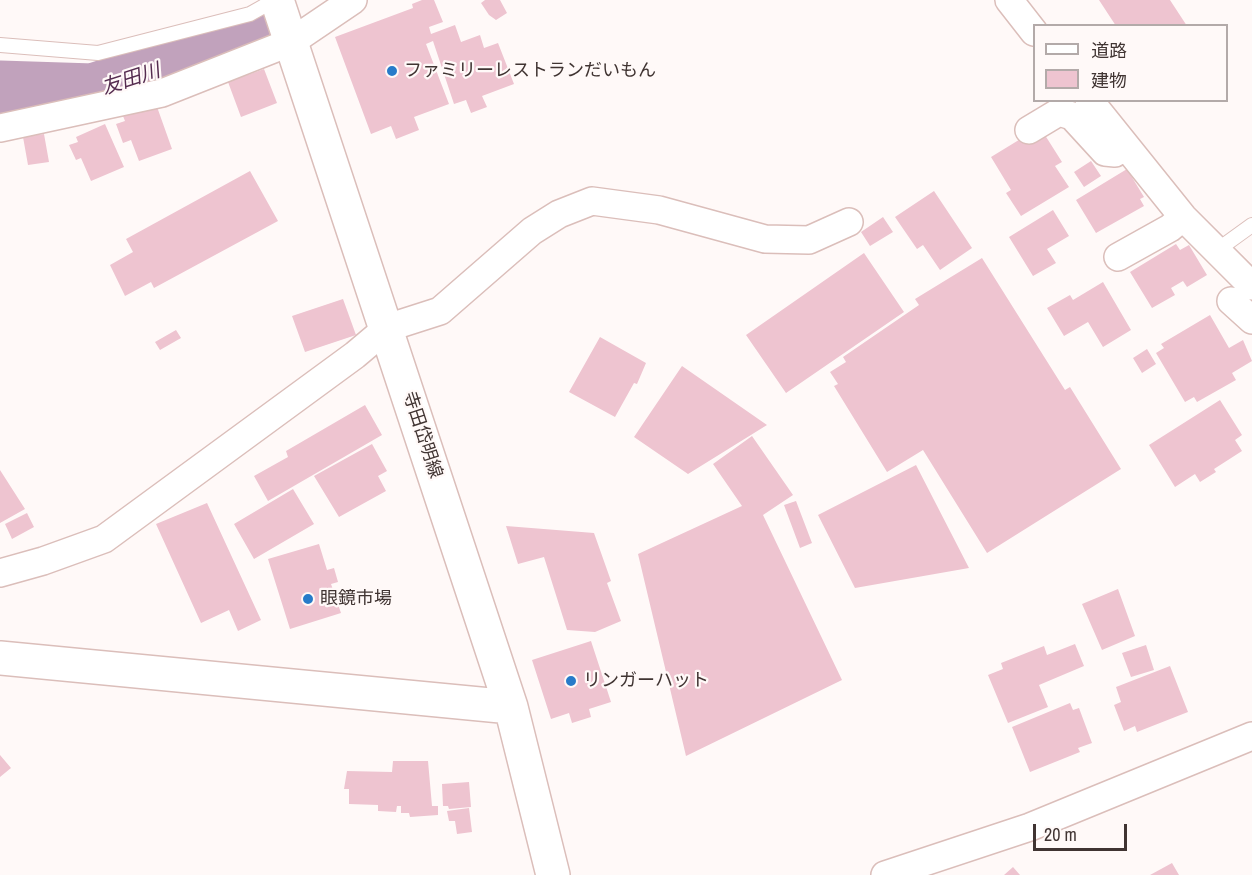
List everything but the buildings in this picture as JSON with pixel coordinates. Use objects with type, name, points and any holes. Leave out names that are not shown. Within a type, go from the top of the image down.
[{"type":"main road","name":"寺田岱明線","points":[[276,0],[387,328],[511,707],[553,875]]},
{"type":"main road","points":[[0,658],[511,707]]},
{"type":"street","points":[[0,128],[162,93],[291,42],[353,0]]},
{"type":"street","points":[[1009,0],[1033,30]]},
{"type":"street","points":[[1091,102],[1183,217],[1216,251],[1242,294],[1252,320]]},
{"type":"street","points":[[1029,130],[1059,112],[1072,116],[1105,152],[1115,153],[1125,145]]},
{"type":"street","points":[[0,573],[43,561],[104,539],[355,355],[387,328],[440,311],[532,231],[559,214],[592,201],[659,210],[765,239],[809,240],[849,222]]},
{"type":"street","points":[[1118,257],[1170,228],[1183,217]]},
{"type":"street","points":[[899,873],[1030,827],[1252,736]]},
{"type":"lane","points":[[0,45],[98,53],[250,14],[276,0]]},
{"type":"lane","points":[[1216,251],[1252,225]]},
{"type":"waterway","name":"友田川","points":[[0,89],[93,92],[258,39]]},
{"type":"place","name":"ファミリーレストランだいもん","points":[[392,71]]},
{"type":"place","name":"眼鏡市場","points":[[308,599]]},
{"type":"place","name":"リンガーハット","points":[[571,681]]}]
